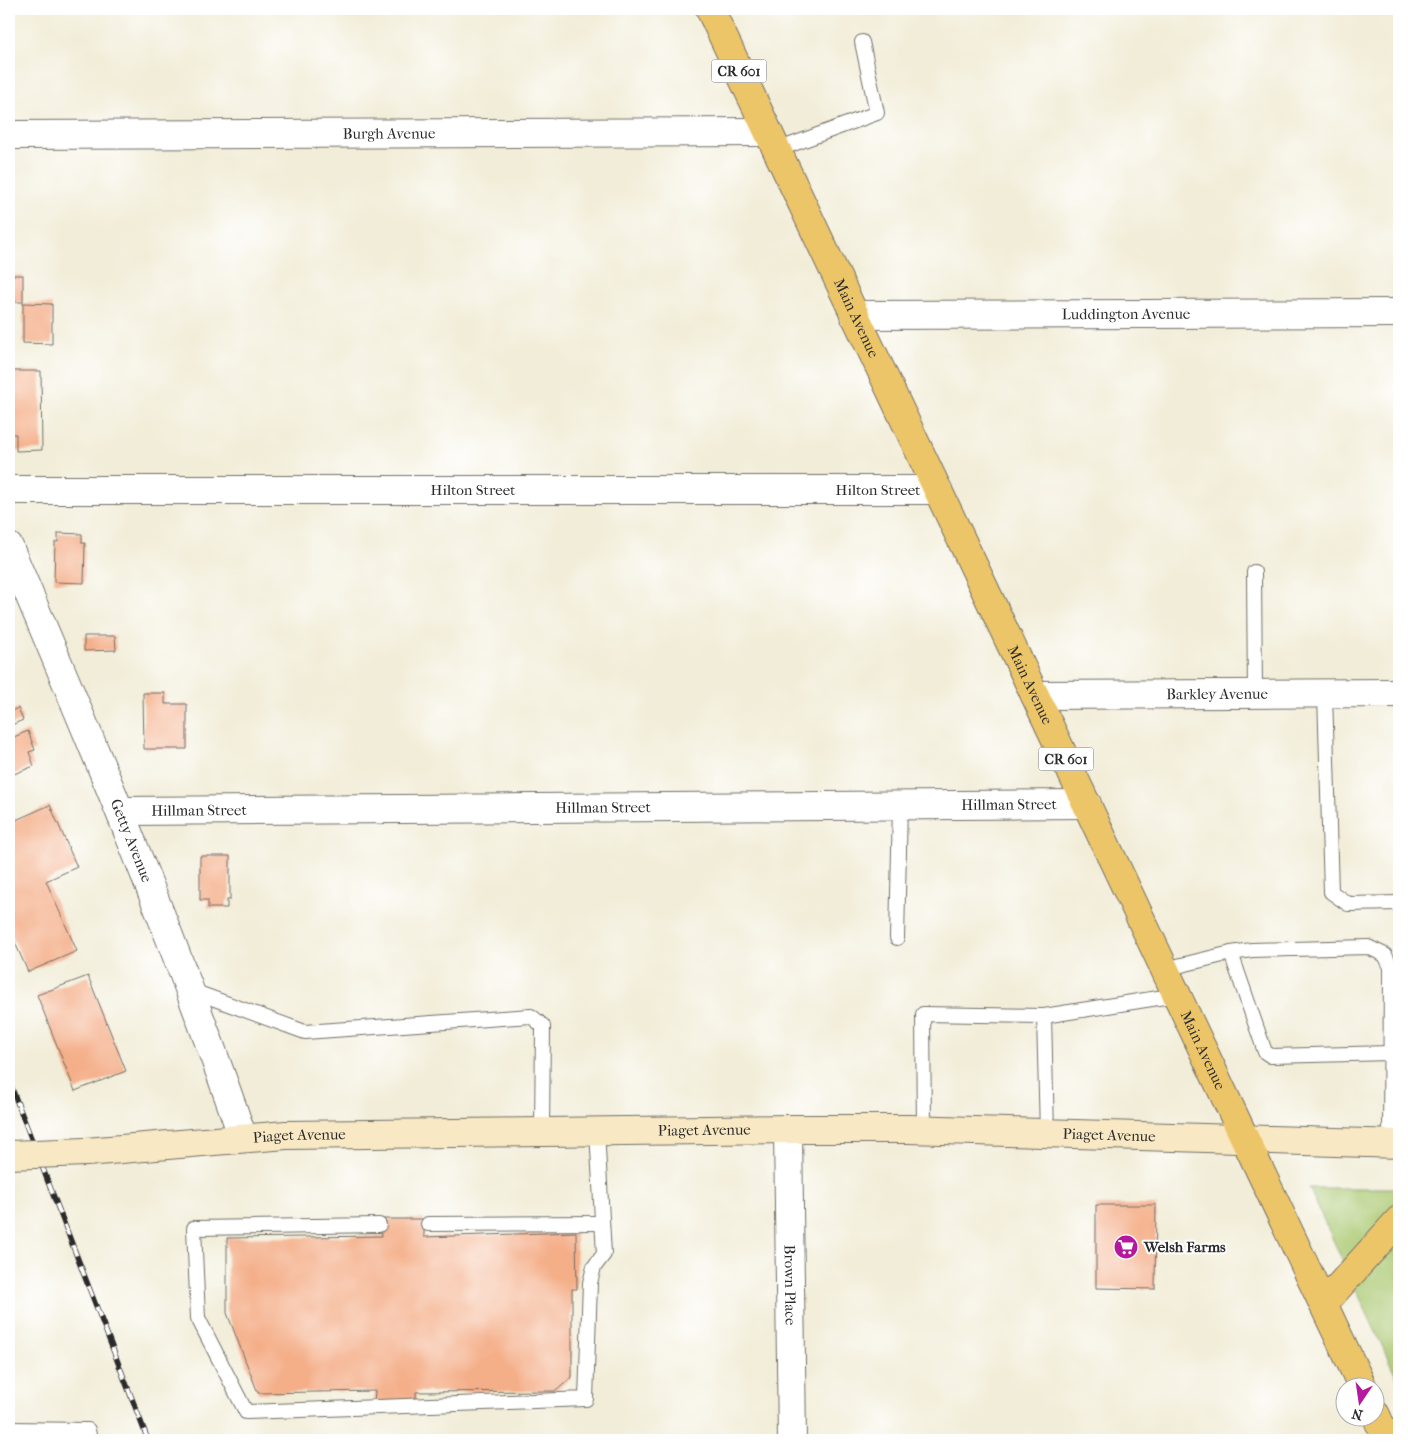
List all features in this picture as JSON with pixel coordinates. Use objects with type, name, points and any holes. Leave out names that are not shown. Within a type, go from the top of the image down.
[{"type":"main road","name":"Main Avenue","points":[[710,9],[1357,1376]]},
{"type":"main road","points":[[1323,1304],[1399,1220]]},
{"type":"main road","points":[[1381,1426],[1387,1440]]},
{"type":"street","name":"Burgh Avenue","points":[[9,135],[773,141]]},
{"type":"street","name":"Luddington Avenue","points":[[854,315],[1399,313]]},
{"type":"street","name":"Hilton Street","points":[[9,490],[938,490]]},
{"type":"street","name":"Getty Avenue","points":[[9,547],[121,811],[190,990],[243,1138]]},
{"type":"street","name":"Barkley Avenue","points":[[1036,695],[1399,693]]},
{"type":"street","name":"Hillman Street","points":[[121,811],[1087,804]]},
{"type":"street","name":"Piaget Avenue","points":[[9,1155],[86,1152],[286,1134],[788,1129],[1047,1133],[1395,1144]]},
{"type":"street","name":"Brown Place","points":[[788,1129],[792,1440]]},
{"type":"lane","points":[[773,141],[877,113],[862,42]]},
{"type":"lane","points":[[1254,572],[1255,694]]},
{"type":"lane","points":[[1325,694],[1331,892],[1348,904],[1399,903]]},
{"type":"lane","points":[[897,938],[900,806]]},
{"type":"lane","points":[[1165,969],[1231,953],[1368,947],[1385,955],[1391,967],[1391,1053],[1395,1144]]},
{"type":"lane","points":[[1231,953],[1265,1052],[1272,1056],[1391,1053]]},
{"type":"lane","points":[[190,990],[305,1032],[531,1016],[543,1026],[542,1132]]},
{"type":"lane","points":[[924,1130],[923,1014],[1044,1016],[1177,995]]},
{"type":"lane","points":[[1044,1016],[1047,1133]]},
{"type":"lane","points":[[379,1225],[194,1228],[198,1318],[246,1412],[586,1399],[590,1283],[594,1267],[604,1254],[596,1131]]},
{"type":"lane","points":[[428,1224],[602,1223]]},
{"type":"lane","points":[[9,1429],[88,1430],[90,1440]]},
{"type":"green space","points":[[1309,1188],[1399,1188],[1399,1382]]},
{"type":"building","points":[[9,275],[23,275],[23,302],[9,302]]},
{"type":"building","points":[[23,303],[52,304],[52,344],[23,343]]},
{"type":"building","points":[[9,371],[41,371],[42,450],[16,451],[16,434],[9,434]]},
{"type":"building","points":[[58,533],[82,534],[82,543],[85,543],[84,583],[54,582],[55,542],[58,542]]},
{"type":"building","points":[[84,636],[115,636],[116,650],[84,651]]},
{"type":"building","points":[[143,693],[165,693],[165,704],[187,704],[187,749],[144,749]]},
{"type":"building","points":[[9,705],[11,711],[18,708],[23,720],[9,726]]},
{"type":"building","points":[[28,731],[35,750],[29,752],[34,766],[9,776],[9,739]]},
{"type":"building","points":[[50,805],[77,867],[46,881],[77,951],[28,972],[9,929],[9,823]]},
{"type":"building","points":[[200,856],[230,856],[230,900],[227,900],[227,908],[208,908],[208,900],[200,900]]},
{"type":"building","points":[[88,976],[126,1071],[75,1091],[37,995]]},
{"type":"building","name":"Welsh Farms","points":[[1096,1205],[1156,1205],[1155,1289],[1096,1288]]},
{"type":"building","points":[[381,1219],[424,1219],[424,1237],[576,1232],[577,1289],[572,1289],[572,1377],[556,1391],[416,1392],[416,1402],[374,1403],[375,1391],[258,1393],[227,1313],[227,1238],[382,1236]]},
{"type":"railway","points":[[9,1081],[148,1440]]},
{"type":"place","name":"Welsh Farms","points":[[1126,1247]]}]
